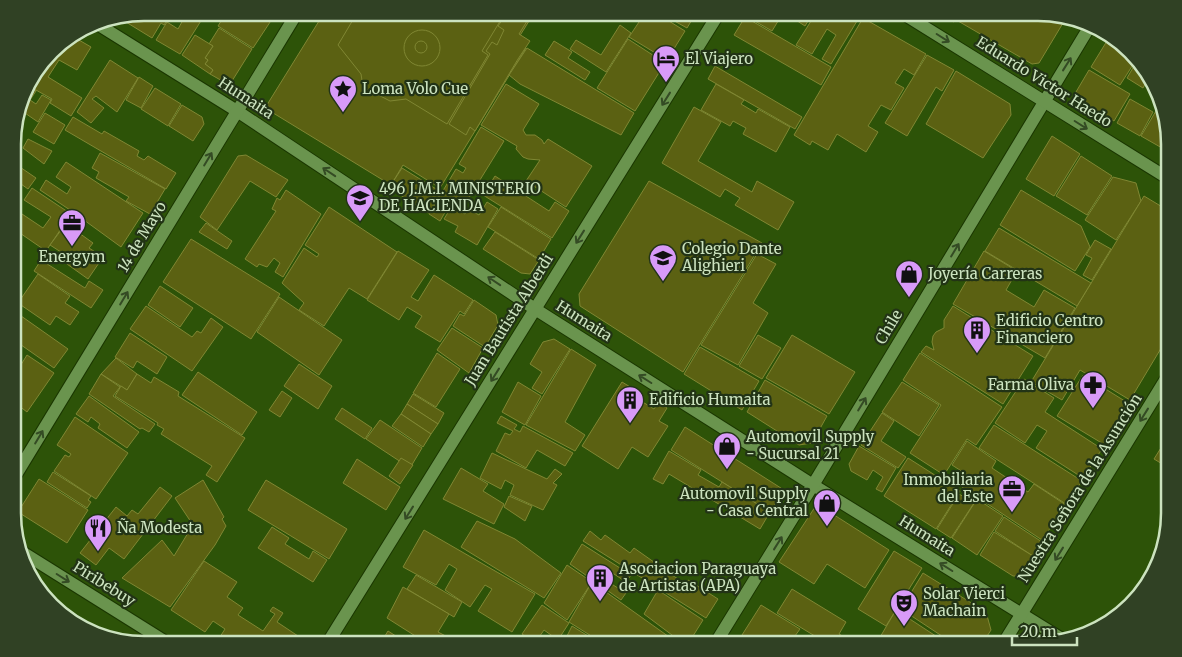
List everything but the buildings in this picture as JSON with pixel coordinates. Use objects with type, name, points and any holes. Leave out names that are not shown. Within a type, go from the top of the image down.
[{"type":"street","name":"14 de Mayo","points":[[21,466],[292,21]]},
{"type":"street","name":"Juan Bautista Alberdi","points":[[332,636],[714,21]]},
{"type":"street","name":"Eduardo Victor Haedo","points":[[916,21],[1160,173]]},
{"type":"street","name":"Humaita","points":[[104,28],[237,111],[535,309],[813,486],[1054,634]]},
{"type":"street","name":"Chile","points":[[720,635],[813,486],[1086,32]]},
{"type":"street","name":"Nuestra Señora de la Asunción","points":[[1008,635],[1160,389]]},
{"type":"street","name":"Piribebuy","points":[[30,557],[156,636]]},
{"type":"place","name":"El Viajero","points":[[666,83]]},
{"type":"place","name":"Loma Volo Cue","points":[[343,113]]},
{"type":"place","name":"496 J.M.I. MINISTERIO DE HACIENDA","points":[[360,222]]},
{"type":"place","name":"Energym","points":[[72,247]]},
{"type":"place","name":"Colegio Dante Alighieri","points":[[663,282]]},
{"type":"place","name":"Joyería Carreras","points":[[909,298]]},
{"type":"place","name":"Ediﬁcio Centro Financiero","points":[[977,354]]},
{"type":"place","name":"Farma Oliva","points":[[1093,409]]},
{"type":"place","name":"Edificio Humaita","points":[[630,424]]},
{"type":"place","name":"Automovil Supply - Sucursal 21","points":[[727,470]]},
{"type":"place","name":"Inmobiliaria del Este","points":[[1012,513]]},
{"type":"place","name":"Automovil Supply - Casa Central","points":[[827,527]]},
{"type":"place","name":"Ña Modesta","points":[[98,552]]},
{"type":"place","name":"Asociacion Paraguaya de Artistas (APA)","points":[[600,602]]},
{"type":"place","name":"Solar Vierci Machain","points":[[904,627]]}]
